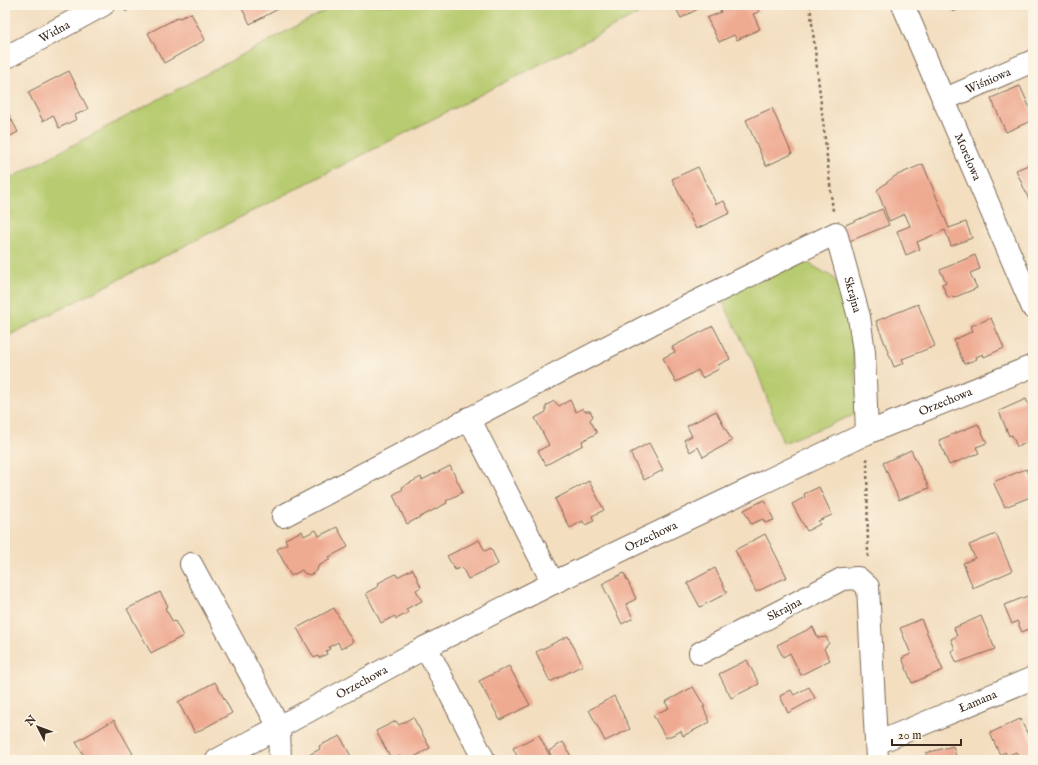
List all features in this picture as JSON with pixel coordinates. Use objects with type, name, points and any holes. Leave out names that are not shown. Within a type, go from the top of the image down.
[{"type":"street","name":"Widna","points":[[5,58],[103,5]]},
{"type":"street","name":"Morelowa","points":[[903,5],[1033,308]]},
{"type":"street","name":"Wiśniowa","points":[[943,100],[1033,61]]},
{"type":"street","points":[[282,516],[651,324],[836,233]]},
{"type":"street","name":"Skrajna","points":[[836,233],[859,317],[864,352],[867,433]]},
{"type":"street","name":"Orzechowa","points":[[217,760],[426,647],[553,583],[867,433],[1033,366]]},
{"type":"street","points":[[469,418],[553,583]]},
{"type":"street","points":[[191,564],[279,726],[280,760]]},
{"type":"street","name":"Skrajna","points":[[700,653],[842,580],[858,578],[868,587]]},
{"type":"street","points":[[868,587],[877,752]]},
{"type":"street","points":[[426,647],[484,760]]},
{"type":"street","name":"Łamana","points":[[877,752],[1033,678]]},
{"type":"path","points":[[810,5],[836,233]]},
{"type":"path","points":[[867,433],[868,587]]},
{"type":"green space","points":[[336,5],[656,5],[8,336],[5,332],[5,181]]},
{"type":"green space","points":[[808,263],[834,278],[848,301],[859,413],[783,443],[756,368],[720,297],[780,266]]},
{"type":"building","points":[[240,5],[278,5],[280,8],[250,24]]},
{"type":"building","points":[[674,5],[695,5],[698,9],[681,18]]},
{"type":"building","points":[[723,5],[756,5],[759,12],[753,14],[760,29],[737,40],[734,35],[719,42],[707,18],[721,12],[719,7]]},
{"type":"building","points":[[950,5],[968,5],[953,12]]},
{"type":"building","points":[[191,13],[205,40],[164,63],[148,33],[179,17],[180,18]]},
{"type":"building","points":[[69,71],[88,109],[75,115],[77,119],[59,128],[53,115],[43,121],[28,92]]},
{"type":"building","points":[[1020,86],[1033,115],[1033,120],[1006,132],[991,98]]},
{"type":"building","points":[[5,107],[18,132],[5,139]]},
{"type":"building","points":[[772,108],[792,154],[766,166],[746,120]]},
{"type":"building","points":[[1033,163],[1033,201],[1030,202],[1016,170]]},
{"type":"building","points":[[923,164],[949,228],[966,222],[972,238],[951,246],[945,230],[917,242],[920,249],[906,255],[897,231],[910,226],[905,214],[889,221],[877,190],[895,176]]},
{"type":"building","points":[[698,167],[716,204],[724,201],[730,213],[696,229],[672,179]]},
{"type":"building","points":[[882,209],[889,225],[847,242],[841,227]]},
{"type":"building","points":[[975,255],[980,269],[970,273],[977,288],[953,298],[952,296],[948,298],[942,284],[946,282],[940,270]]},
{"type":"building","points":[[918,304],[935,346],[902,359],[904,363],[894,367],[876,321]]},
{"type":"building","points":[[991,318],[1004,348],[984,357],[983,354],[976,357],[977,359],[964,364],[954,340],[973,331],[971,326]]},
{"type":"building","points":[[713,326],[730,359],[718,365],[719,369],[702,378],[698,370],[676,382],[663,358],[675,352],[672,347]]},
{"type":"building","points":[[1026,399],[1033,415],[1033,440],[1017,447],[1012,435],[1009,436],[999,411]]},
{"type":"building","points":[[570,400],[576,412],[583,408],[584,411],[590,411],[593,416],[590,420],[597,433],[582,441],[583,445],[546,465],[538,451],[549,445],[535,418],[546,412],[546,406],[554,401],[559,406]]},
{"type":"building","points":[[716,411],[732,441],[703,457],[698,447],[690,452],[684,440],[692,436],[687,426]]},
{"type":"building","points":[[978,424],[987,443],[976,447],[979,453],[949,465],[939,440]]},
{"type":"building","points":[[649,443],[663,470],[644,480],[630,453]]},
{"type":"building","points":[[911,450],[929,488],[899,500],[883,463]]},
{"type":"building","points":[[450,466],[463,492],[446,501],[447,503],[407,524],[393,495],[403,489],[402,487],[421,477],[422,480]]},
{"type":"building","points":[[1026,469],[1033,487],[1033,496],[1005,507],[993,482]]},
{"type":"building","points":[[589,481],[604,510],[592,516],[594,521],[585,525],[583,521],[570,528],[555,499]]},
{"type":"building","points":[[819,487],[832,515],[818,521],[820,524],[807,531],[792,504],[805,497],[804,494]]},
{"type":"building","points":[[764,500],[774,520],[765,523],[763,519],[751,524],[744,510]]},
{"type":"building","points":[[337,527],[348,547],[329,557],[331,559],[318,566],[317,571],[310,575],[304,573],[302,570],[291,576],[277,549],[287,544],[285,539],[302,531],[304,536],[316,530],[319,536]]},
{"type":"building","points":[[765,534],[787,577],[756,592],[735,550]]},
{"type":"building","points":[[996,534],[1012,571],[973,588],[963,563],[975,558],[969,545]]},
{"type":"building","points":[[479,540],[485,551],[491,548],[498,564],[468,579],[462,567],[455,570],[447,556]]},
{"type":"building","points":[[715,568],[727,593],[700,607],[687,583]]},
{"type":"building","points":[[413,569],[421,587],[416,590],[422,601],[406,609],[408,613],[396,619],[395,616],[381,623],[366,593],[379,586],[378,583],[396,574],[397,577]]},
{"type":"building","points":[[624,573],[636,599],[626,604],[633,618],[622,624],[602,584]]},
{"type":"building","points":[[160,592],[168,606],[165,608],[173,622],[175,621],[183,636],[151,653],[127,609]]},
{"type":"building","points":[[1033,594],[1033,627],[1022,632],[1017,621],[1012,624],[1004,605]]},
{"type":"building","points":[[334,608],[353,642],[341,649],[338,642],[329,647],[330,649],[326,651],[327,654],[319,658],[318,656],[314,658],[297,628]]},
{"type":"building","points":[[981,616],[995,649],[957,663],[951,651],[955,649],[951,639],[957,636],[954,628]]},
{"type":"building","points":[[921,619],[943,670],[912,683],[902,658],[911,654],[900,628]]},
{"type":"building","points":[[813,627],[818,638],[826,637],[829,643],[824,649],[830,660],[801,675],[790,653],[783,657],[777,645]]},
{"type":"building","points":[[568,636],[583,665],[550,682],[536,652]]},
{"type":"building","points":[[747,660],[759,684],[731,698],[719,674]]},
{"type":"building","points":[[509,666],[530,705],[500,720],[479,681]]},
{"type":"building","points":[[215,682],[232,713],[195,733],[178,702]]},
{"type":"building","points":[[693,687],[705,707],[703,707],[710,722],[683,736],[681,731],[666,738],[653,715],[669,708],[665,702]]},
{"type":"building","points":[[809,687],[815,698],[788,713],[780,696],[791,690],[794,695]]},
{"type":"building","points":[[614,696],[630,729],[605,741],[589,710]]},
{"type":"building","points":[[413,717],[430,748],[409,760],[403,760],[400,756],[392,760],[376,731],[396,721],[399,725]]},
{"type":"building","points":[[1020,719],[1033,744],[1033,757],[1026,760],[1020,760],[1016,752],[1007,756],[1005,752],[1000,755],[990,733]]},
{"type":"building","points":[[114,720],[133,754],[122,760],[86,760],[76,742]]},
{"type":"building","points":[[539,735],[552,760],[519,760],[513,748]]},
{"type":"building","points":[[340,736],[353,760],[312,760],[309,755],[320,749],[319,746]]},
{"type":"building","points":[[563,742],[573,760],[553,760],[549,751]]},
{"type":"building","points":[[953,746],[957,760],[927,760],[926,753]]}]
